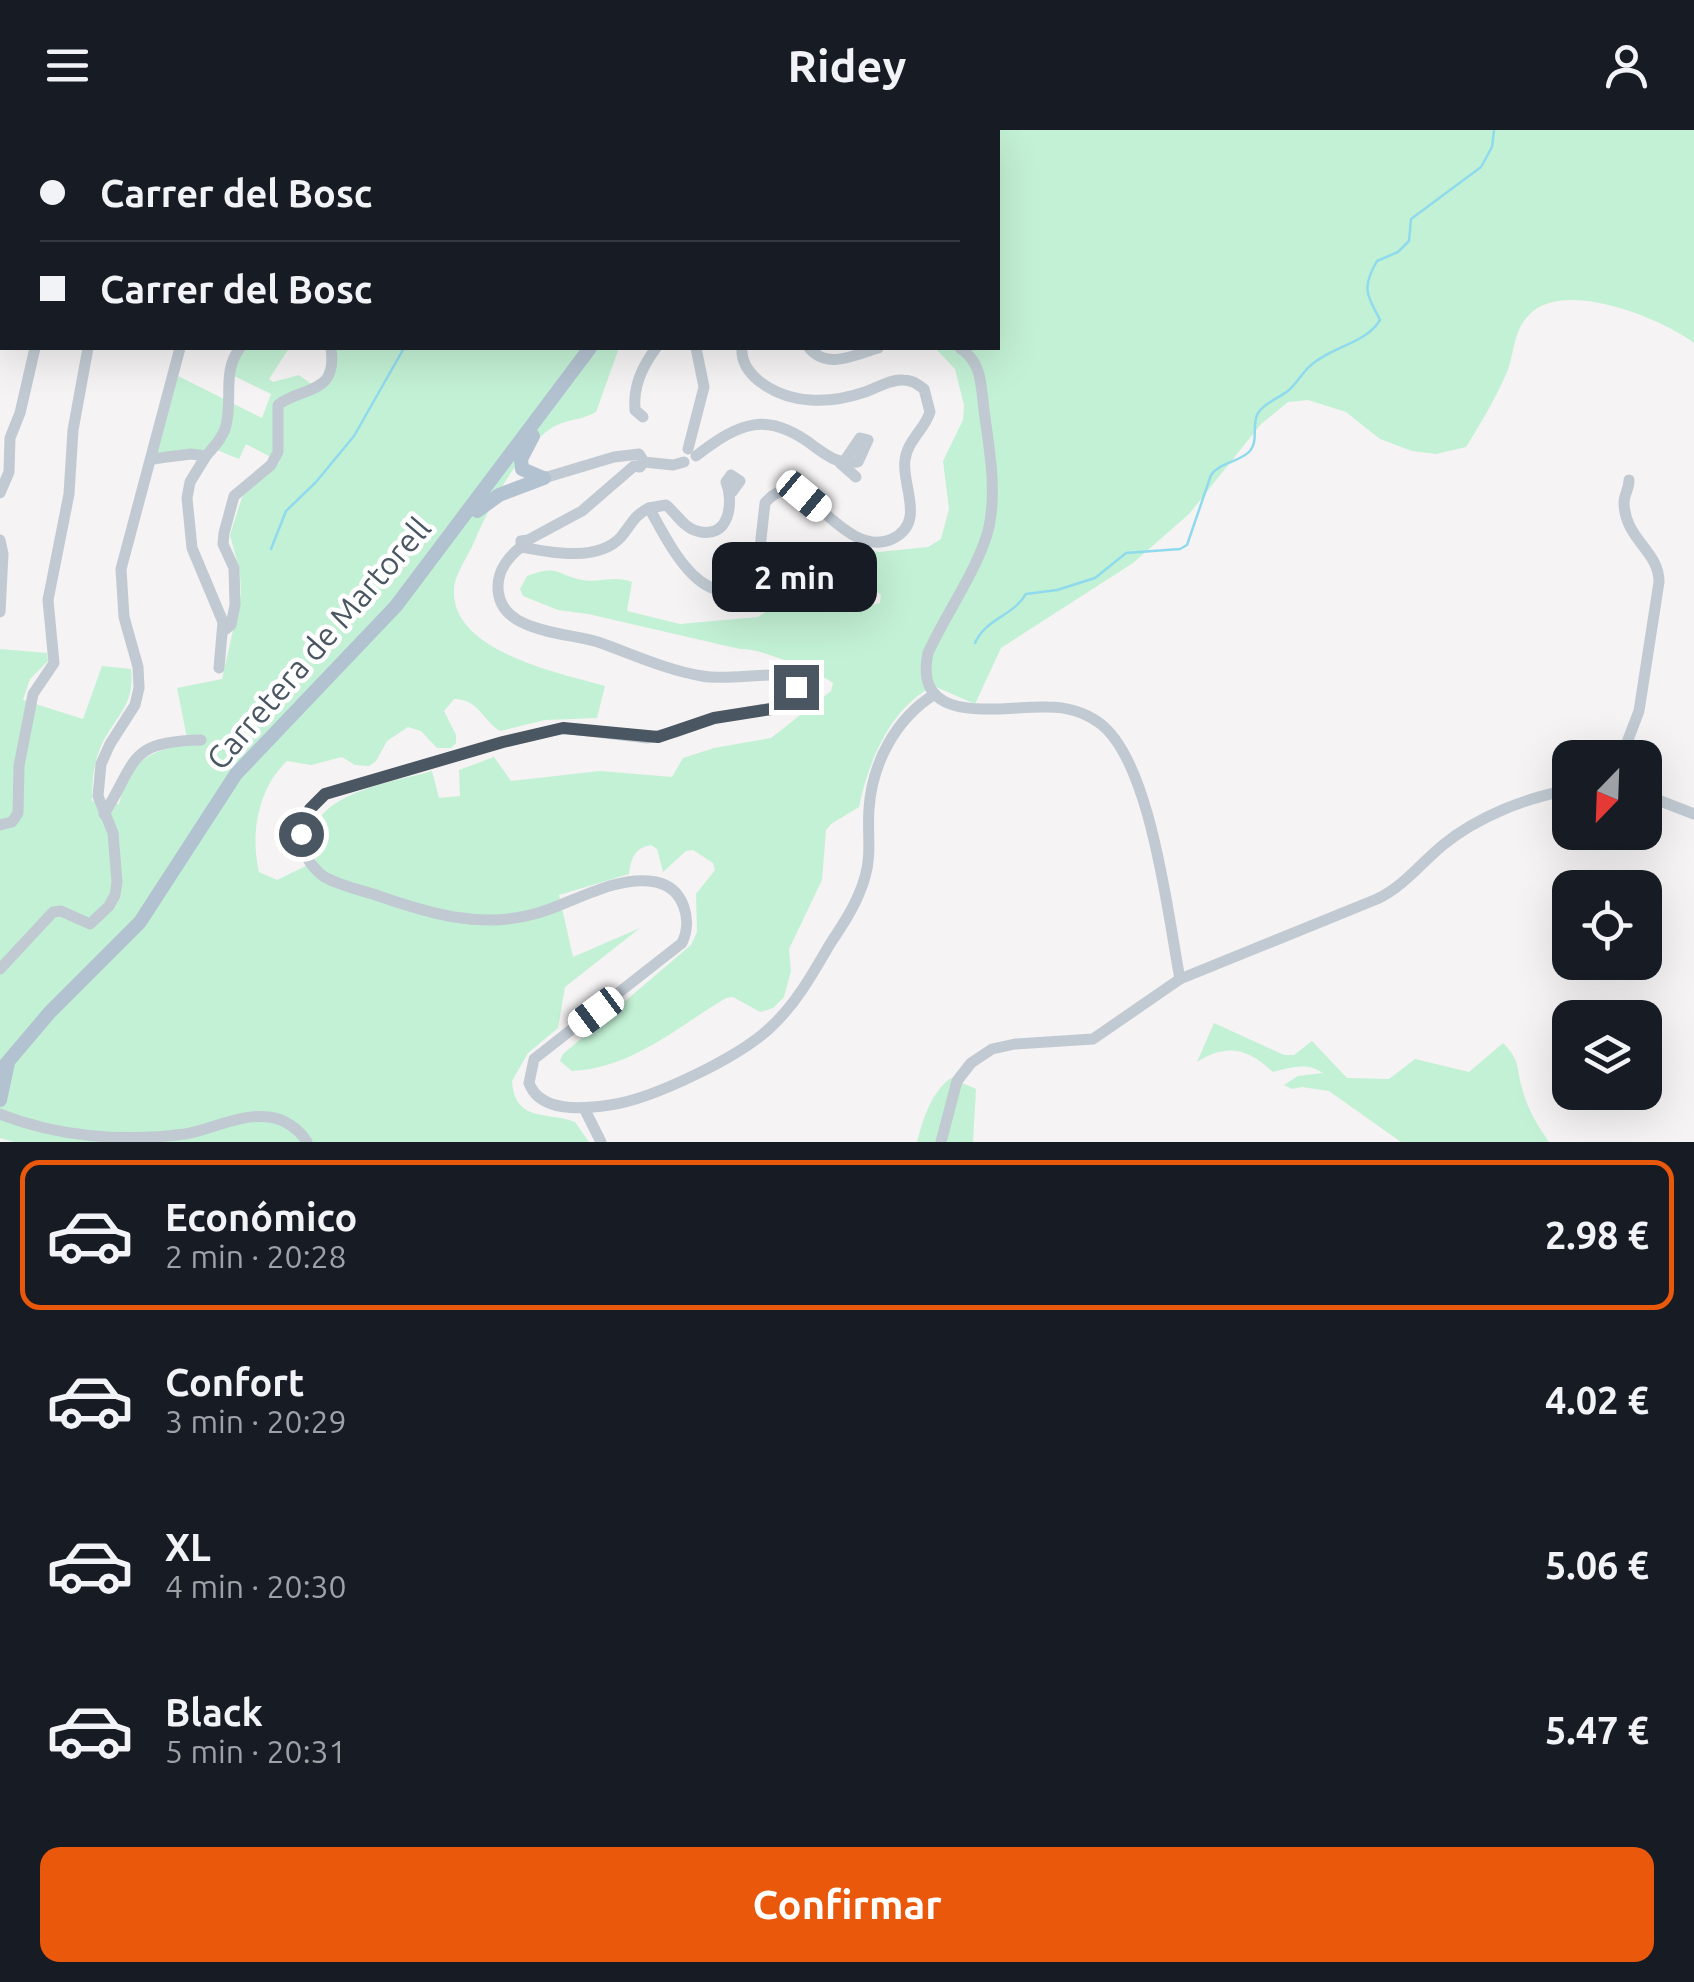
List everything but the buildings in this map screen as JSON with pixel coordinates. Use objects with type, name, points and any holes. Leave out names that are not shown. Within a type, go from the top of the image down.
[{"type":"main road","name":"Carretera de Martorell","points":[[0,1099],[4,1067],[50,1012],[140,922],[253,752],[396,606],[590,350]]},
{"type":"main road","points":[[396,606],[429,574],[477,511],[591,350]]},
{"type":"main road","points":[[522,479],[521,460],[533,436]]},
{"type":"main road","points":[[487,484],[506,470],[512,449]]},
{"type":"main road","points":[[506,470],[522,479],[544,478]]},
{"type":"main road","points":[[477,511],[522,479]]},
{"type":"street","points":[[0,493],[9,472],[10,438],[35,350]]},
{"type":"street","points":[[0,826],[12,822],[18,813],[19,766],[32,694],[54,663],[48,600],[70,482],[73,430],[88,350]]},
{"type":"street","points":[[0,969],[53,912],[61,911],[90,924],[109,906],[116,890],[113,833],[98,796],[101,764],[132,712],[138,694],[138,667],[126,627],[120,582],[179,350]]},
{"type":"street","points":[[219,668],[222,614],[192,548],[188,484],[225,429],[230,368],[239,350]]},
{"type":"street","points":[[223,631],[231,625],[235,605],[233,562],[223,539],[234,496],[275,459],[280,439],[275,414],[278,406],[320,386],[331,365],[331,350]]},
{"type":"street","points":[[643,417],[635,410],[635,390],[655,350]]},
{"type":"street","points":[[689,456],[704,388],[696,350]]},
{"type":"street","points":[[742,350],[749,372],[784,394],[835,400],[903,380],[924,390],[930,407],[929,418],[904,460],[912,505],[902,532],[887,540],[854,538],[797,492],[782,491],[765,503],[757,560],[743,587]]},
{"type":"street","points":[[811,350],[831,360],[870,350]]},
{"type":"street","points":[[962,350],[978,368],[992,482],[991,516],[982,547],[928,653],[925,669],[935,694],[947,704],[967,710],[1064,708],[1095,719],[1111,732],[1126,756],[1149,820],[1180,979]]},
{"type":"street","points":[[544,478],[614,457],[673,466],[723,434],[744,425],[768,422],[800,436],[842,463],[856,477]]},
{"type":"street","points":[[151,460],[191,454],[206,456]]},
{"type":"street","points":[[636,462],[582,511],[509,558],[500,573],[498,590],[504,608],[518,621],[705,676],[787,676],[795,682],[795,693],[788,705],[714,718],[647,738],[563,728],[325,794],[306,815],[301,834],[308,862],[322,876],[437,915],[487,921],[509,919],[536,914],[608,888],[644,882],[656,882],[676,893],[688,920],[682,943],[532,1062],[529,1083],[538,1098],[584,1108],[642,1098],[678,1084],[769,1030],[793,1003],[862,888],[869,857],[869,806],[884,751],[913,710],[935,694]]},
{"type":"street","points":[[1628,740],[1639,711],[1659,582],[1656,564],[1635,540],[1625,511],[1629,480]]},
{"type":"street","points":[[526,545],[540,553],[557,554],[605,548],[619,539],[635,517],[666,504],[691,529],[710,532],[719,529],[729,516],[732,492]]},
{"type":"street","points":[[649,508],[692,576],[720,589],[743,587],[753,592],[773,584],[790,563],[800,559],[831,588],[863,602],[868,595],[860,589]]},
{"type":"street","points":[[0,540],[0,612]]},
{"type":"street","points":[[104,814],[125,770],[141,754],[167,742],[202,740]]},
{"type":"street","points":[[940,1142],[956,1082],[978,1058],[1003,1046],[1093,1039],[1180,979],[1388,893],[1462,832],[1525,802],[1552,795]]},
{"type":"street","points":[[1662,803],[1694,814]]},
{"type":"street","points":[[0,1099],[26,1123]]},
{"type":"street","points":[[584,1108],[600,1142]]},
{"type":"street","points":[[0,1114],[98,1138],[146,1139],[266,1116],[292,1126],[307,1142]]},
{"type":"green space","points":[[1000,130],[1694,130],[1694,343],[1659,323],[1612,306],[1564,300],[1544,305],[1529,315],[1520,328],[1503,382],[1466,447],[1436,454],[1412,451],[1380,439],[1346,412],[1308,400],[1288,402],[1261,424],[1189,514],[1133,563],[1001,648],[975,704],[934,686],[919,695],[893,722],[868,772],[859,807],[826,830],[822,880],[789,949],[791,971],[784,997],[773,1008],[760,1012],[733,997],[726,998],[634,1054],[614,1063],[572,1071],[560,1061],[563,1054],[691,945],[697,932],[696,894],[715,870],[713,863],[693,850],[686,851],[663,872],[657,849],[651,845],[635,855],[629,874],[559,895],[573,957],[640,928],[565,987],[558,1028],[528,1053],[512,1081],[519,1104],[526,1110],[575,1122],[589,1142],[14,1142],[0,1138],[0,649],[47,653],[48,661],[30,679],[23,700],[83,719],[102,666],[131,669],[130,694],[99,751],[93,782],[92,801],[119,804],[128,778],[142,761],[188,743],[177,688],[222,679],[241,595],[240,572],[230,535],[243,494],[280,462],[246,444],[239,459],[217,450],[154,465],[178,376],[262,418],[271,394],[232,375],[239,355],[245,350],[288,350],[269,379],[273,382],[299,375],[321,391],[337,362],[337,350],[618,350],[596,412],[553,427],[518,462],[489,511],[454,589],[458,611],[470,629],[488,644],[537,666],[605,686],[597,718],[545,720],[500,731],[475,706],[454,699],[444,711],[456,735],[451,748],[437,748],[421,731],[408,727],[387,741],[369,766],[355,765],[342,757],[311,765],[287,761],[269,784],[256,827],[259,872],[277,880],[316,861],[312,839],[318,821],[331,807],[370,788],[432,771],[439,798],[460,796],[459,770],[494,757],[511,781],[600,771],[672,777],[683,758],[771,738],[831,691],[833,683],[772,655],[558,610],[523,596],[520,589],[527,576],[545,571],[582,580],[626,580],[632,582],[627,611],[680,624],[758,617],[778,603],[794,577],[814,583],[852,605],[880,603],[881,595],[834,556],[831,542],[879,552],[928,547],[941,539],[949,509],[943,461],[963,420],[964,405],[955,369],[937,350],[1000,350]]},
{"type":"green space","points":[[1214,1023],[1284,1055],[1294,1055],[1312,1041],[1347,1078],[1389,1079],[1415,1059],[1469,1072],[1503,1043],[1515,1059],[1527,1102],[1549,1142],[1401,1142],[1329,1091],[1284,1085],[1298,1076],[1323,1073],[1317,1070],[1299,1066],[1273,1072],[1246,1053],[1227,1050],[1197,1062]]},
{"type":"green space","points":[[951,1078],[976,1089],[973,1142],[917,1142],[933,1098]]},
{"type":"waterway","points":[[975,643],[986,628],[1026,594],[1057,590],[1095,578],[1126,553],[1180,549],[1187,545],[1211,475],[1250,451],[1256,418],[1265,406],[1289,390],[1318,359],[1374,328],[1380,320],[1367,285],[1377,261],[1398,252],[1409,241],[1411,219],[1481,167],[1492,147],[1494,130]]},
{"type":"waterway","points":[[271,549],[286,511],[354,436],[403,350]]},
{"type":"route","points":[[301,834],[306,815],[319,798],[360,782],[563,728],[658,737],[714,718],[784,707],[796,687]]}]
